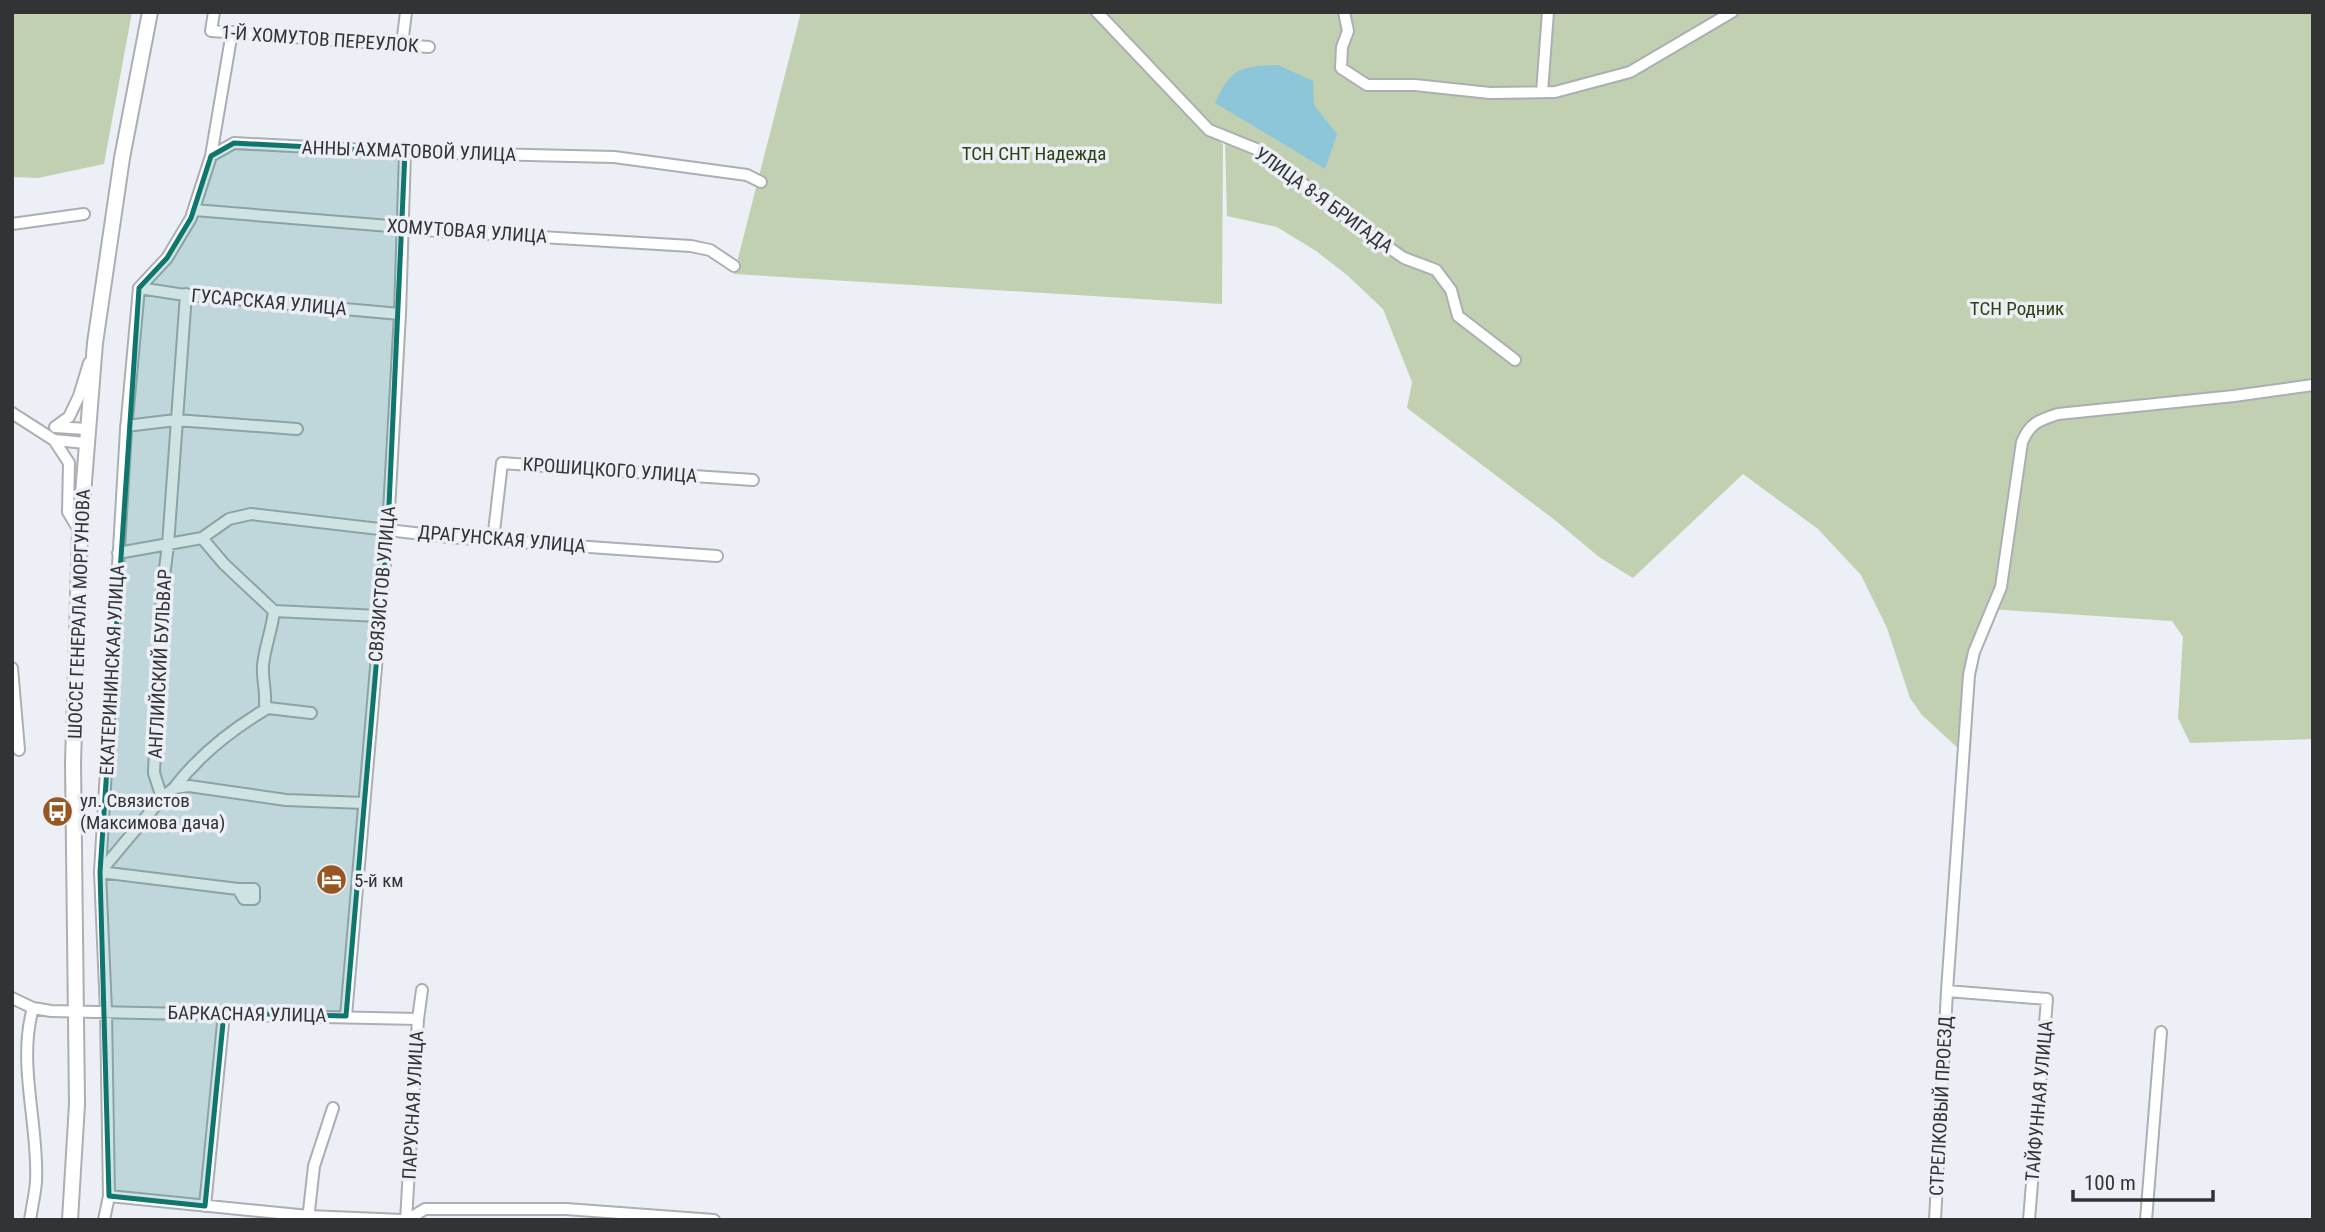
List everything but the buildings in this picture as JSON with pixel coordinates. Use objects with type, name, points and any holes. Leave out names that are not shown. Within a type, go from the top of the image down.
[{"type":"main road","name":"ШОССЕ ГЕНЕРАЛА МОРГУНОВА","points":[[70,1220],[77,1104],[74,763],[80,532],[95,343],[122,158],[150,12]]},
{"type":"street","name":"1-Й ХОМУТОВ ПЕРЕУЛОК","points":[[214,12],[211,31],[429,47]]},
{"type":"street","points":[[402,45],[406,12]]},
{"type":"street","name":"УЛИЦА 8-Я БРИГАДА","points":[[1097,12],[1209,131],[1261,151],[1356,225],[1404,258],[1436,270],[1451,290],[1458,316],[1514,360]]},
{"type":"street","points":[[1344,12],[1348,31],[1342,47],[1341,68],[1367,85],[1415,85],[1490,93],[1555,92],[1630,72],[1732,12]]},
{"type":"street","points":[[1542,92],[1548,12]]},
{"type":"street","points":[[139,288],[167,258],[194,210],[212,156],[232,32]]},
{"type":"street","name":"АННЫ АХМАТОВОЙ УЛИЦА","points":[[212,156],[234,143],[405,152],[614,158],[747,175],[761,182]]},
{"type":"street","name":"СВЯЗИСТОВ УЛИЦА","points":[[346,1016],[387,528],[400,314],[405,152]]},
{"type":"street","name":"ХОМУТОВАЯ УЛИЦА","points":[[194,210],[406,229],[691,246],[710,250],[734,266]]},
{"type":"street","points":[[12,224],[84,214]]},
{"type":"street","name":"ГУСАРСКАЯ УЛИЦА","points":[[139,288],[400,314]]},
{"type":"street","name":"ЕКАТЕРИНИНСКАЯ УЛИЦА","points":[[104,1220],[109,1196],[106,1011],[100,872],[126,426],[139,288]]},
{"type":"street","name":"АНГЛИЙСКИЙ БУЛЬВАР","points":[[162,798],[154,773],[162,592],[168,545],[186,294]]},
{"type":"street","points":[[55,427],[69,417],[79,396],[95,343]]},
{"type":"street","name":"СТРЕЛКОВЫЙ ПРОЕЗД","points":[[1935,1220],[1947,992],[1969,675],[1974,652],[2001,587],[2022,442],[2028,428],[2037,421],[2058,414],[2313,385]]},
{"type":"street","points":[[12,413],[54,440],[69,463],[68,512],[80,532]]},
{"type":"street","points":[[126,426],[176,421],[297,429]]},
{"type":"street","points":[[38,428],[55,427],[87,436]]},
{"type":"street","points":[[54,440],[87,436]]},
{"type":"street","name":"КРОШИЦКОГО УЛИЦА","points":[[493,540],[502,463],[753,480]]},
{"type":"street","name":"ДРАГУНСКАЯ УЛИЦА","points":[[118,553],[202,538],[229,519],[251,514],[448,537],[718,556]]},
{"type":"street","points":[[202,538],[274,611],[379,616]]},
{"type":"street","points":[[268,708],[265,704],[262,669],[266,643],[273,627],[274,611]]},
{"type":"street","points":[[12,668],[19,750]]},
{"type":"street","points":[[100,872],[162,798],[227,734],[268,708],[311,713]]},
{"type":"street","points":[[174,788],[189,786],[286,800],[364,803]]},
{"type":"street","points":[[100,872],[239,890]]},
{"type":"street","name":"ПАРУСНАЯ УЛИЦА","points":[[405,1220],[422,990]]},
{"type":"street","name":"ТАЙФУННАЯ УЛИЦА","points":[[1947,992],[2047,999],[2029,1220]]},
{"type":"street","name":"БАРКАСНАЯ УЛИЦА","points":[[12,999],[33,1008],[76,1012],[418,1019]]},
{"type":"street","points":[[30,1220],[36,1181],[29,1063],[29,1024],[33,1008]]},
{"type":"street","points":[[205,1206],[224,1013]]},
{"type":"street","points":[[2146,1220],[2161,1032]]},
{"type":"street","points":[[309,1218],[314,1166],[333,1108]]},
{"type":"street","points":[[109,1196],[309,1218],[405,1220],[425,1209],[714,1220]]},
{"type":"highlighted area","points":[[234,143],[405,152],[388,528],[346,1016],[224,1013],[205,1206],[109,1196],[100,872],[139,288],[167,258],[191,218],[211,156]]},
{"type":"green space","points":[[12,12],[132,12],[104,164],[38,178],[12,177]]},
{"type":"green space","name":"ТСН СНТ Надежда","points":[[801,12],[1093,12],[1223,145],[1222,304],[734,274]]},
{"type":"green space","name":"ТСН Родник","points":[[1101,12],[2313,12],[2313,739],[2190,743],[2178,718],[2183,637],[2172,621],[1989,609],[1967,667],[1961,751],[1922,715],[1910,698],[1887,628],[1861,575],[1818,529],[1743,474],[1633,578],[1599,557],[1407,408],[1412,382],[1383,309],[1347,275],[1316,251],[1277,227],[1227,216],[1225,141]]},
{"type":"water","points":[[1278,65],[1313,81],[1314,105],[1337,134],[1325,169],[1215,103],[1227,82],[1239,71]]},
{"type":"place","name":"ул. Связистов (Максимова дача)","points":[[57,811]]},
{"type":"place","name":"5-й км","points":[[331,880]]}]
